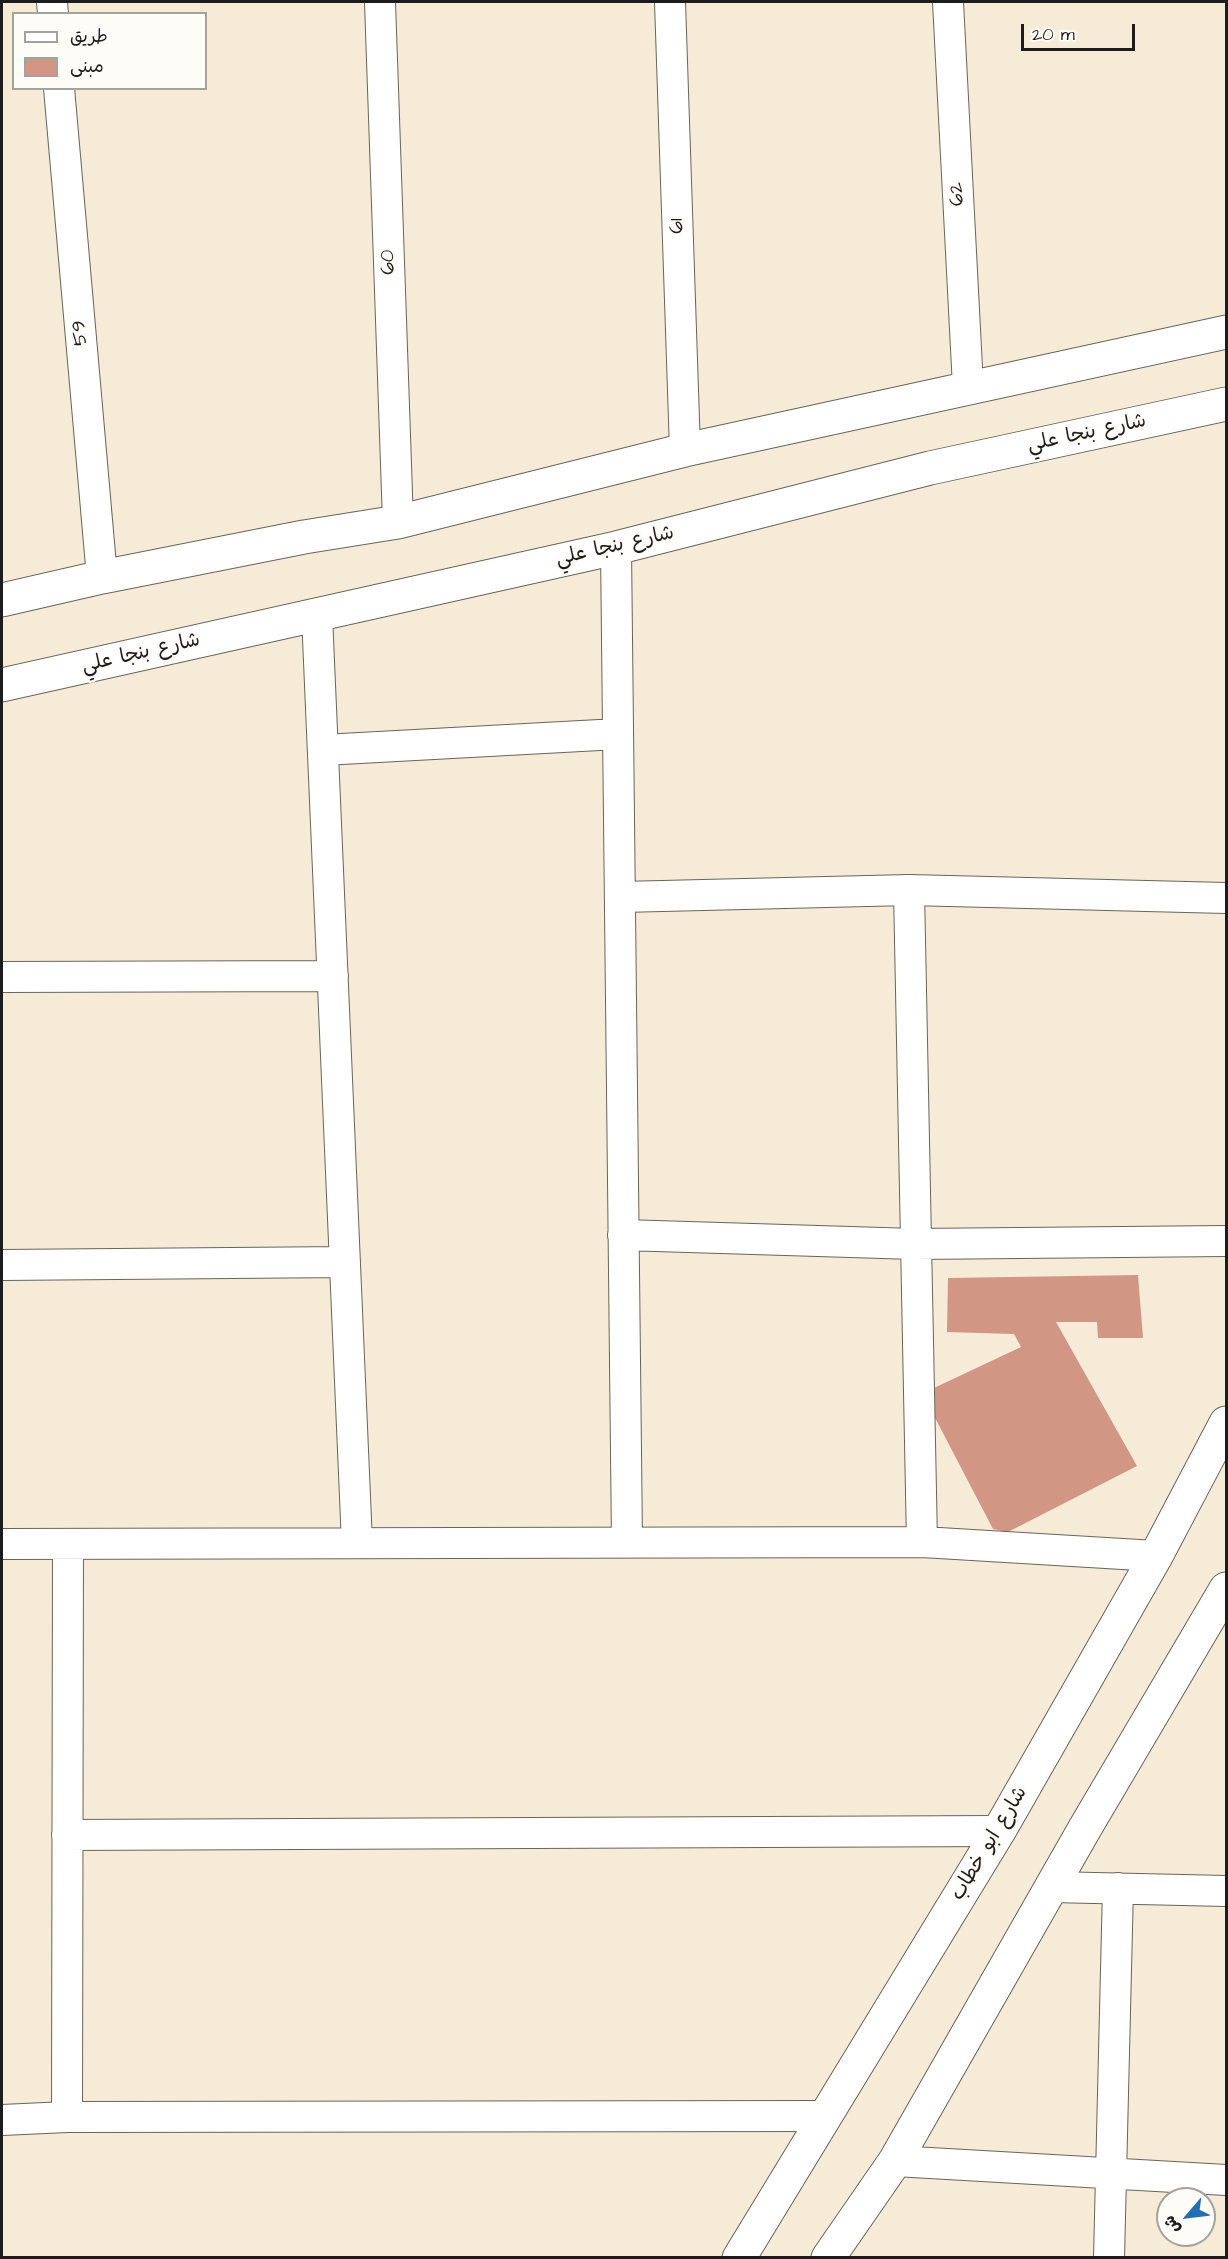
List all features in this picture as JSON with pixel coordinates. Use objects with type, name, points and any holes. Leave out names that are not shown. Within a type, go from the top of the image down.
[{"type":"main road","points":[[2,600],[102,577],[304,537],[398,522],[686,450],[1227,332]]},
{"type":"main road","name":"شارع بنجا علي","points":[[2,685],[616,548],[930,468],[1227,404]]},
{"type":"main road","name":"شارع ابو خطاب","points":[[740,2258],[824,2116],[999,1831],[1156,1556],[1227,1423]]},
{"type":"main road","points":[[828,2258],[895,2161],[1051,1887],[1217,1622],[1227,1589]]},
{"type":"street","name":"60","points":[[380,2],[398,522]]},
{"type":"street","name":"61","points":[[670,2],[686,450]]},
{"type":"street","name":"62","points":[[948,2],[968,387]]},
{"type":"street","name":"59","points":[[59,90],[102,577]]},
{"type":"street","points":[[616,548],[627,1542]]},
{"type":"street","points":[[318,615],[357,1543]]},
{"type":"street","points":[[323,750],[618,734]]},
{"type":"street","points":[[621,897],[909,890],[1227,898]]},
{"type":"street","points":[[909,890],[922,1542]]},
{"type":"street","points":[[2,977],[333,976]]},
{"type":"street","points":[[623,1235],[915,1244],[1227,1241]]},
{"type":"street","points":[[2,1265],[345,1262]]},
{"type":"street","points":[[2,1544],[922,1542],[1156,1556]]},
{"type":"street","points":[[67,2117],[68,1544]]},
{"type":"street","points":[[67,1834],[999,1831]]},
{"type":"street","points":[[1051,1887],[1227,1891]]},
{"type":"street","points":[[1109,2258],[1118,1888]]},
{"type":"street","points":[[2,2120],[67,2117],[824,2116]]},
{"type":"street","points":[[895,2161],[1227,2180]]},
{"type":"building","points":[[1138,1275],[1143,1338],[1098,1338],[1097,1322],[1056,1322],[1137,1466],[1008,1532],[993,1529],[932,1412],[934,1388],[1021,1347],[1014,1334],[947,1332],[948,1278]]}]
